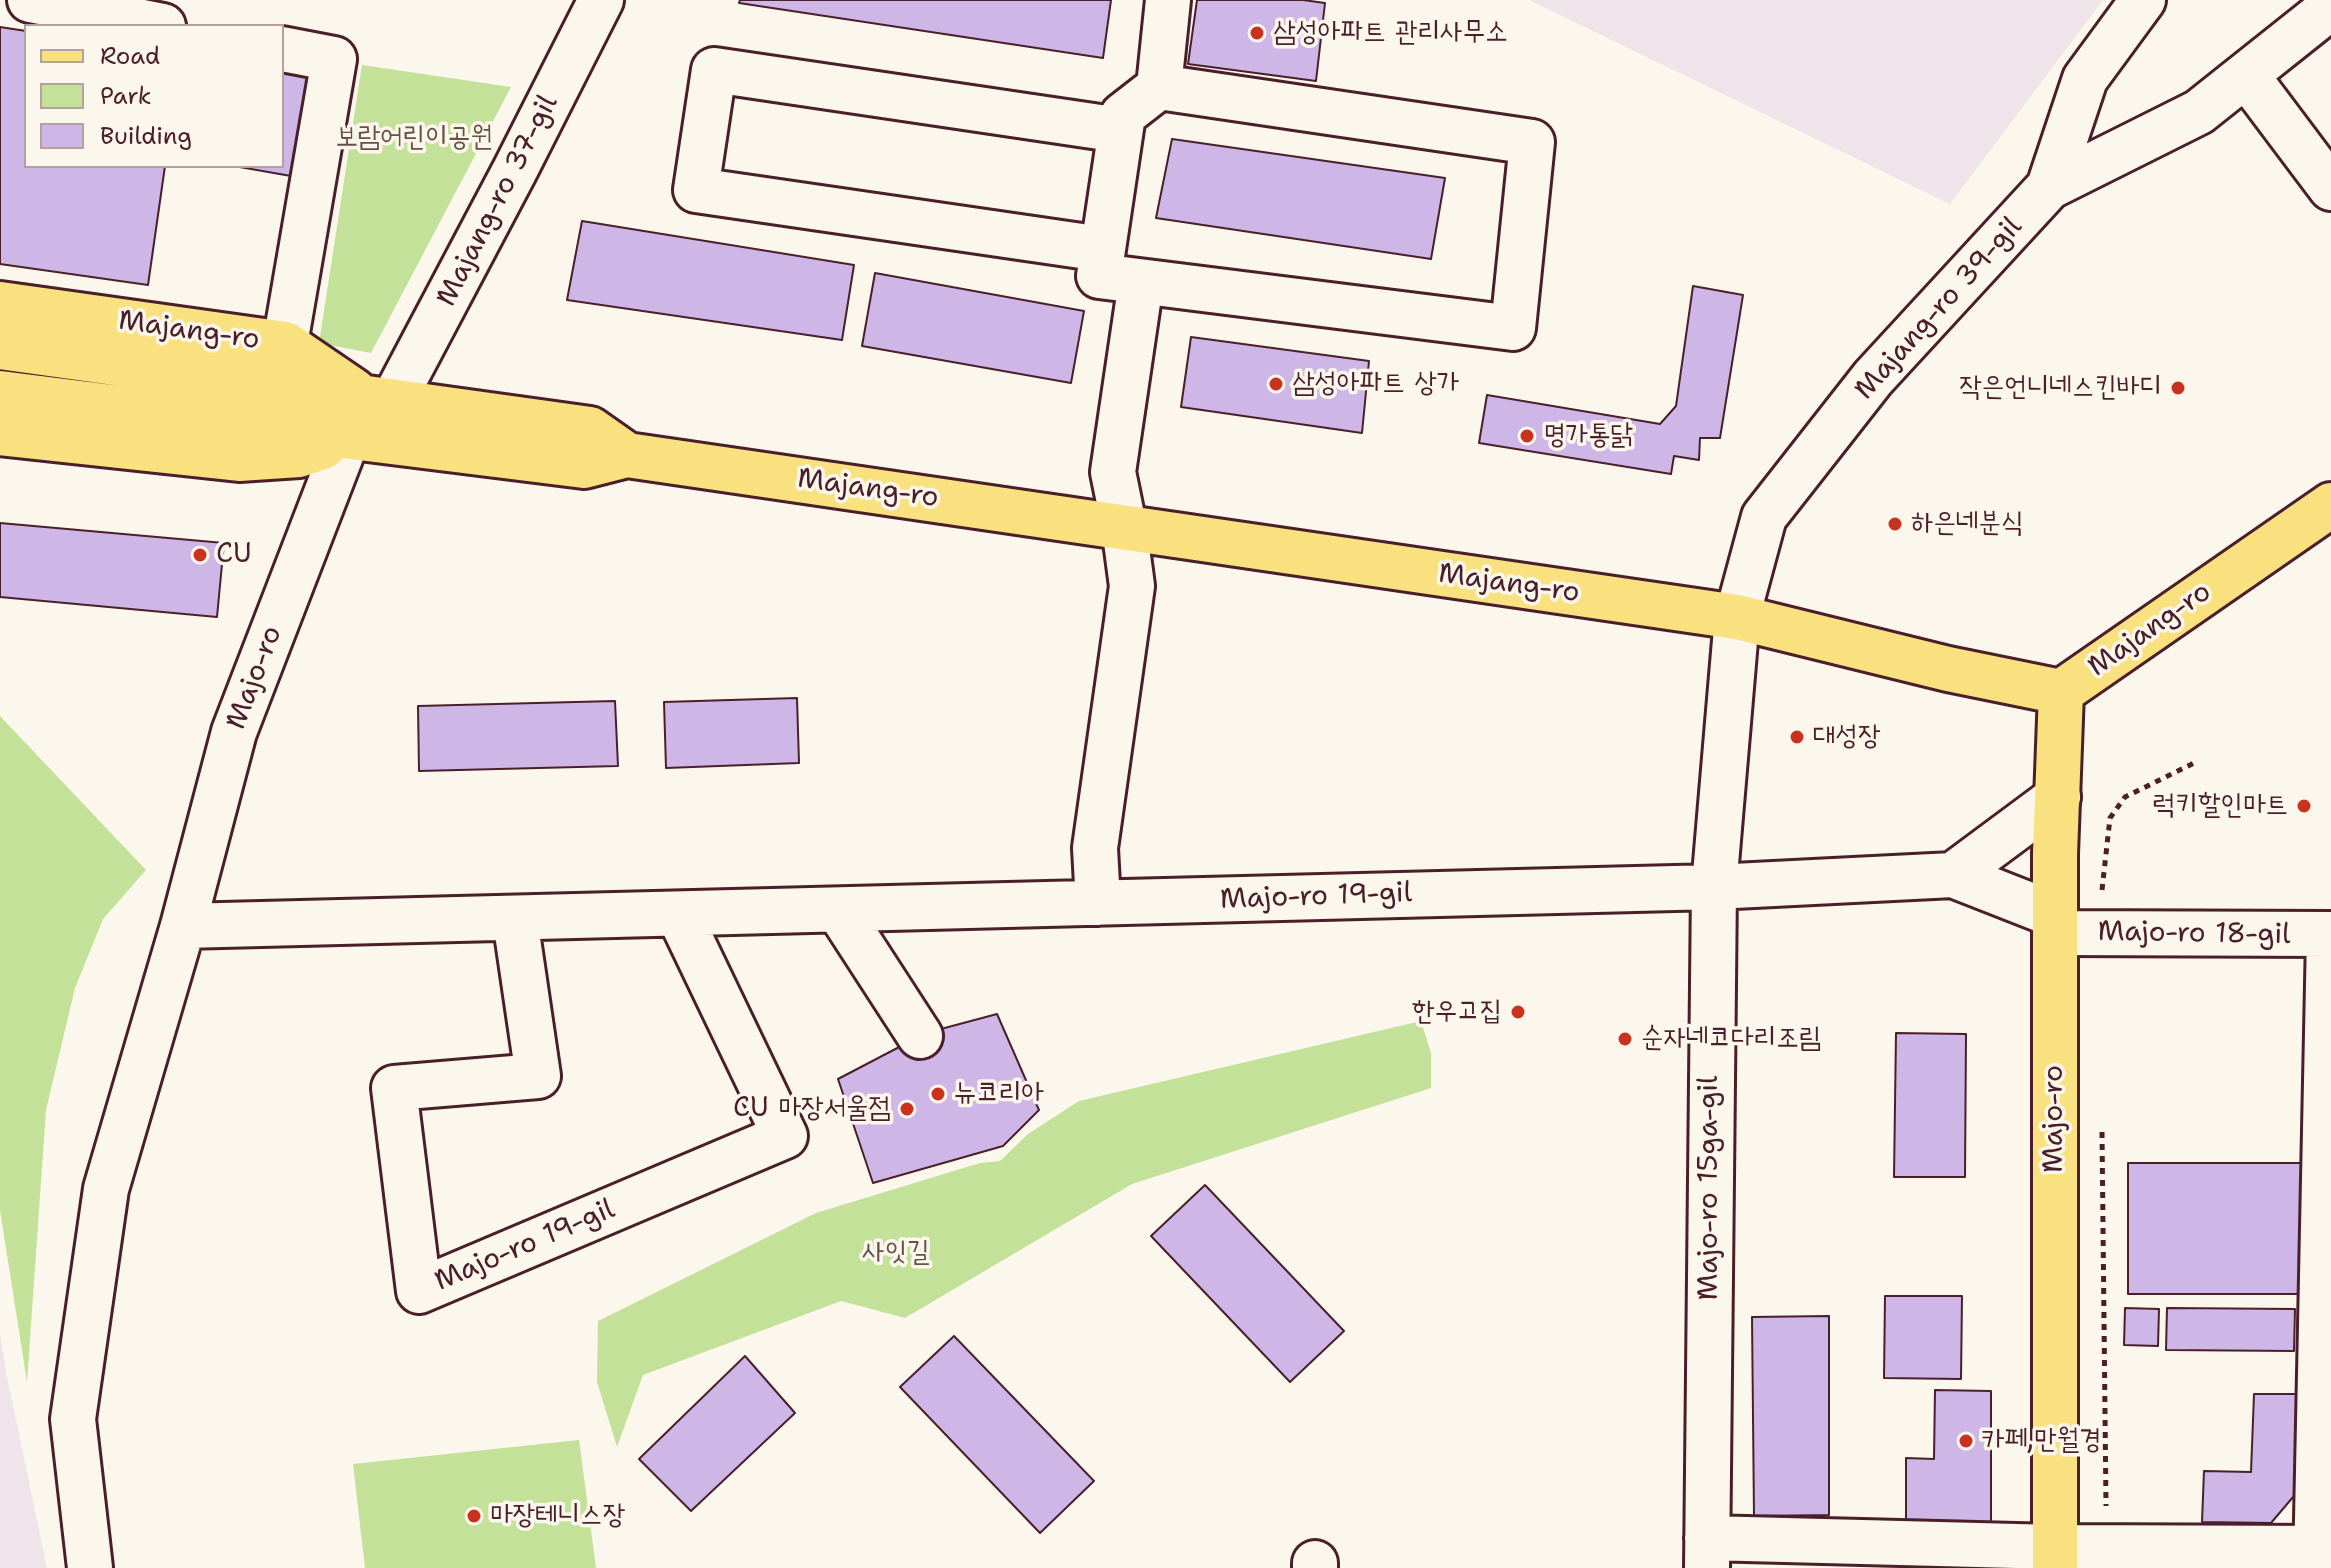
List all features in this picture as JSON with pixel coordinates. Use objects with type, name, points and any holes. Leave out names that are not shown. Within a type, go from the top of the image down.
[{"type":"main road","name":"Majang-ro","points":[[0,304],[285,344],[378,399]]},
{"type":"main road","name":"Majang-ro","points":[[0,347],[590,429],[627,455]]},
{"type":"main road","name":"Majang-ro","points":[[0,393],[584,466],[627,455],[1124,526],[1737,617],[1948,669],[2061,692],[2331,505]]},
{"type":"main road","name":"Majang-ro","points":[[0,433],[239,459],[299,455],[348,437]]},
{"type":"main road","name":"Majo-ro","points":[[2055,1557],[2055,924],[2061,692]]},
{"type":"street","points":[[30,0],[153,24]]},
{"type":"street","name":"Majang-ro 37-gil","points":[[378,399],[515,170],[601,0]]},
{"type":"street","points":[[1159,87],[1532,142],[1513,328],[1099,276],[1123,115],[1159,87],[1168,0]]},
{"type":"street","name":"Majang-ro 39-gil","points":[[1737,617],[1764,517],[1873,378],[2049,187],[2085,79],[2143,0]]},
{"type":"street","points":[[2049,187],[2199,112],[2331,7]]},
{"type":"street","points":[[284,49],[334,59],[285,344]]},
{"type":"street","points":[[1102,249],[696,190],[714,70],[1120,130]]},
{"type":"street","points":[[2246,75],[2331,188]]},
{"type":"street","points":[[1098,903],[1095,848],[1132,586],[1113,472],[1141,282]]},
{"type":"street","name":"Majo-ro","points":[[183,926],[234,732],[348,437]]},
{"type":"street","name":"Majo-ro 15ga-gil","points":[[1707,1553],[1714,887],[1737,617]]},
{"type":"street","points":[[2055,924],[1953,875],[2058,797]]},
{"type":"street","name":"Majo-ro 19-gil","points":[[183,926],[1714,887],[1953,875]]},
{"type":"street","points":[[839,911],[920,1036]]},
{"type":"street","name":"Majo-ro 19-gil","points":[[515,919],[538,1076],[394,1088],[419,1291],[785,1136],[679,915]]},
{"type":"street","name":"Majo-ro 18-gil","points":[[2055,924],[2100,933],[2330,935]]},
{"type":"street","points":[[90,1568],[73,1419],[106,1189],[183,926]]},
{"type":"street","points":[[1707,1553],[2055,1557],[2107,1547],[2321,1554],[2330,935]]},
{"type":"path","points":[[2100,933],[2110,818],[2125,797],[2194,763]]},
{"type":"path","points":[[2102,1122],[2107,1547]]},
{"type":"shaded area","points":[[1529,0],[2103,0],[1950,204]]},
{"type":"shaded area","points":[[0,1333],[7,1377],[47,1568],[0,1568]]},
{"type":"green space","name":"보람어린이공원","points":[[362,65],[511,87],[371,353],[319,343]]},
{"type":"green space","points":[[0,716],[146,870],[103,919],[75,988],[46,1110],[27,1382],[0,1210]]},
{"type":"green space","name":"사잇길","points":[[1421,1021],[1431,1053],[1431,1088],[1132,1184],[905,1318],[841,1301],[643,1375],[617,1447],[597,1382],[598,1321],[816,1213],[980,1163],[1000,1161],[1028,1134],[1079,1101]]},
{"type":"green space","name":"마장테니스장","points":[[579,1440],[596,1568],[365,1568],[353,1464]]},
{"type":"building","points":[[740,0],[1111,0],[1103,58],[739,3]]},
{"type":"building","name":"삼성아파트 관리사무소","points":[[1197,0],[1303,0],[1325,3],[1316,81],[1188,64]]},
{"type":"building","points":[[0,27],[24,31],[24,168],[165,168],[148,285],[0,264]]},
{"type":"building","points":[[284,71],[325,78],[308,179],[245,168],[284,168]]},
{"type":"building","points":[[1172,139],[1445,178],[1431,259],[1156,218]]},
{"type":"building","points":[[582,221],[854,265],[842,340],[567,300]]},
{"type":"building","points":[[875,273],[1084,311],[1071,383],[862,346]]},
{"type":"building","points":[[1693,286],[1743,295],[1720,438],[1700,438],[1699,460],[1674,456],[1671,474],[1479,443],[1487,395],[1660,424],[1676,406]]},
{"type":"building","name":"삼성아파트 상가","points":[[1191,337],[1369,361],[1362,433],[1181,407]]},
{"type":"building","points":[[0,523],[224,543],[217,617],[0,597]]},
{"type":"building","points":[[797,698],[799,763],[666,768],[664,702]]},
{"type":"building","points":[[615,701],[618,766],[419,771],[418,706]]},
{"type":"building","name":"뉴코리아","points":[[997,1014],[1039,1110],[1003,1146],[873,1183],[838,1079],[926,1033]]},
{"type":"building","points":[[1896,1033],[1966,1034],[1965,1177],[1894,1177]]},
{"type":"building","points":[[2128,1163],[2302,1163],[2302,1294],[2128,1294]]},
{"type":"building","points":[[1205,1185],[1344,1331],[1290,1382],[1151,1236]]},
{"type":"building","points":[[1885,1296],[1962,1296],[1961,1379],[1884,1378]]},
{"type":"building","points":[[2125,1308],[2159,1309],[2158,1346],[2124,1345]]},
{"type":"building","points":[[2167,1308],[2295,1309],[2294,1351],[2166,1350]]},
{"type":"building","points":[[1829,1316],[1829,1515],[1754,1516],[1752,1317]]},
{"type":"building","points":[[954,1336],[1094,1481],[1040,1533],[900,1387]]},
{"type":"building","points":[[745,1356],[795,1413],[691,1511],[639,1459]]},
{"type":"building","points":[[1935,1390],[1991,1391],[1991,1522],[1906,1521],[1906,1458],[1934,1459]]},
{"type":"building","points":[[2254,1394],[2301,1394],[2299,1490],[2271,1523],[2202,1522],[2204,1471],[2251,1472]]},
{"type":"place","name":"삼성아파트 관리사무소","points":[[1257,33]]},
{"type":"place","name":"삼성아파트 상가","points":[[1276,384]]},
{"type":"place","name":"작은언니네스킨바디","points":[[2178,388]]},
{"type":"place","name":"명가통닭","points":[[1527,436]]},
{"type":"place","name":"하은네분식","points":[[1895,524]]},
{"type":"place","name":"CU","points":[[200,555]]},
{"type":"place","name":"대성장","points":[[1797,737]]},
{"type":"place","name":"럭키할인마트","points":[[2304,806]]},
{"type":"place","name":"한우고집","points":[[1518,1012]]},
{"type":"place","name":"순자네코다리조림","points":[[1625,1039]]},
{"type":"place","name":"뉴코리아","points":[[938,1094]]},
{"type":"place","name":"CU 마장서울점","points":[[907,1109]]},
{"type":"place","name":"카페,만월경","points":[[1966,1441]]},
{"type":"place","name":"마장테니스장","points":[[474,1516]]}]
